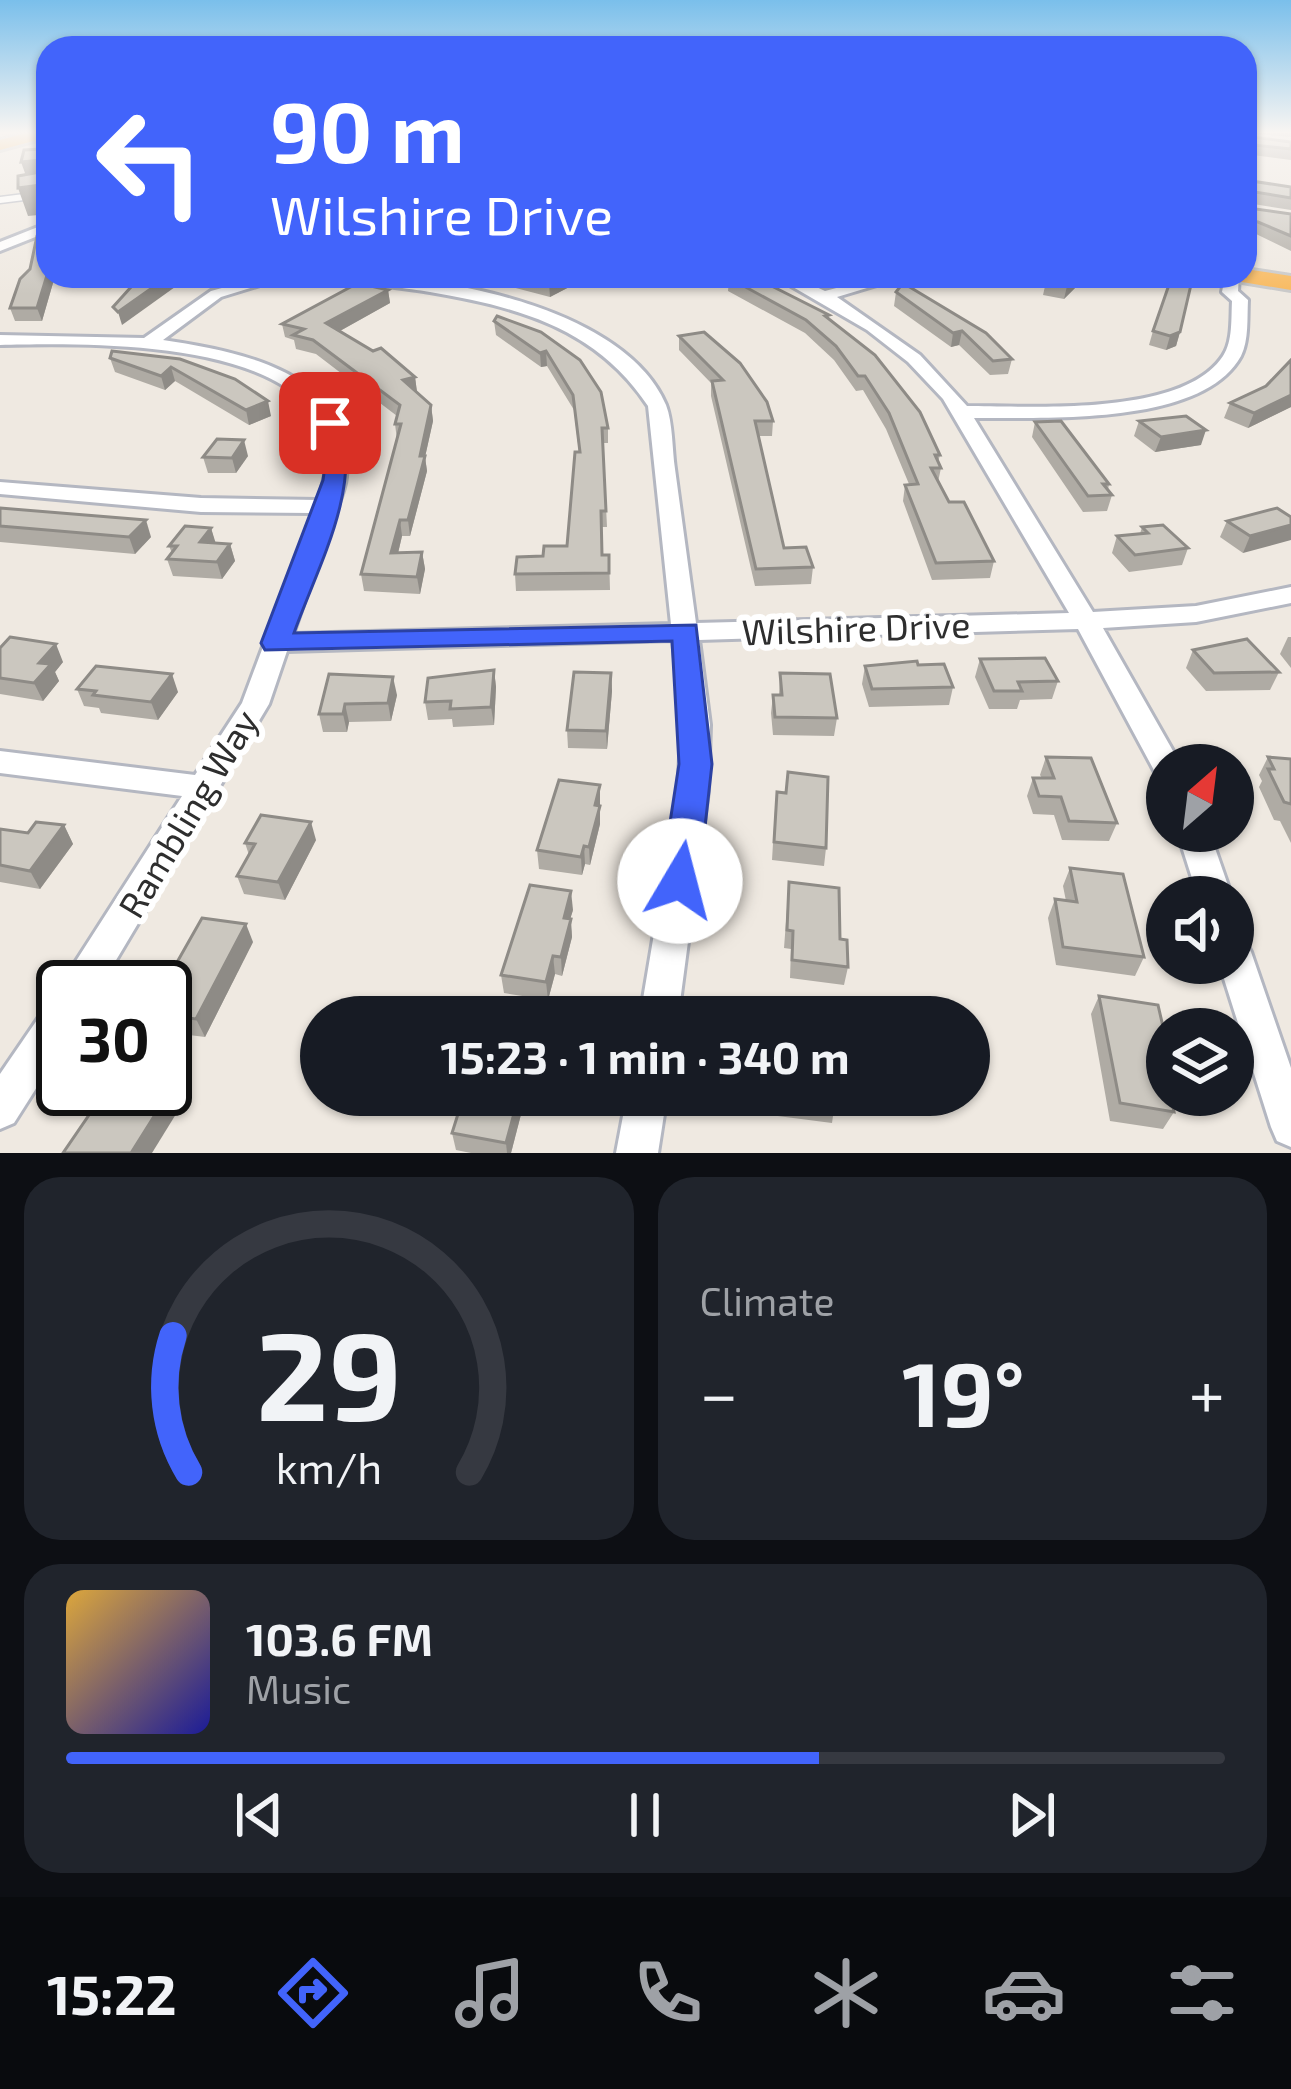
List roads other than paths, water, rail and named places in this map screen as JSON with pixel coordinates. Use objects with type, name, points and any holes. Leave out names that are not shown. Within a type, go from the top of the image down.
[{"type":"highway","points":[[1257,276],[1291,272]]},
{"type":"highway","points":[[1257,279],[1291,283]]},
{"type":"street","points":[[0,247],[36,232]]},
{"type":"street","points":[[147,344],[216,294],[238,288]]},
{"type":"street","points":[[418,288],[537,315],[602,346],[638,377],[661,421],[696,724],[694,778],[662,996]]},
{"type":"street","points":[[806,288],[905,350],[962,412],[1155,744]]},
{"type":"street","points":[[823,296],[854,288]]},
{"type":"street","points":[[962,412],[1108,407],[1156,400],[1198,385],[1231,358],[1243,288]]},
{"type":"street","name":"Rambling Way","points":[[0,340],[147,344],[237,359],[275,374],[306,394],[323,412],[336,441],[338,466],[255,704],[97,960]]},
{"type":"street","points":[[0,488],[201,505],[325,507]]},
{"type":"street","name":"Wilshire Drive","points":[[276,643],[1086,621],[1196,614],[1291,595]]},
{"type":"street","points":[[0,762],[206,788]]},
{"type":"street","points":[[1244,984],[1291,1127]]},
{"type":"street","points":[[0,1108],[36,1054]]},
{"type":"street","points":[[637,1153],[643,1116]]},
{"type":"lane","points":[[0,200],[36,196]]}]
